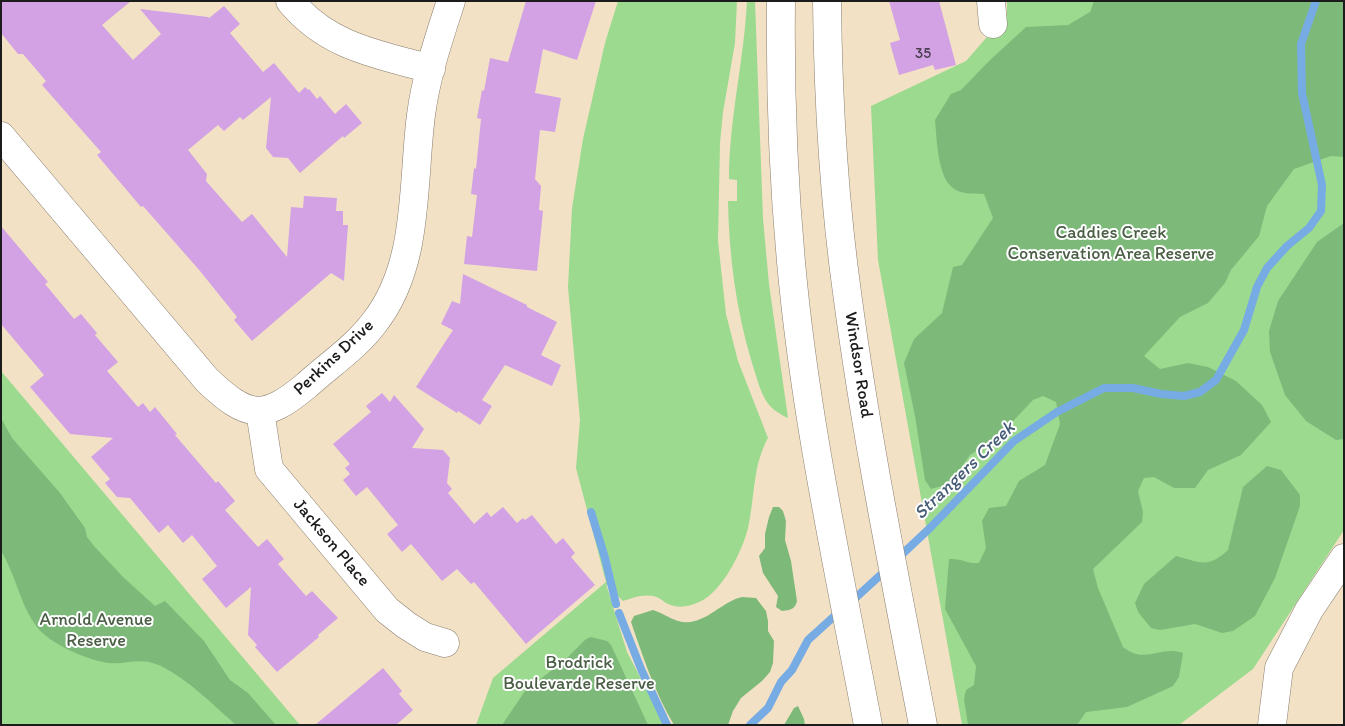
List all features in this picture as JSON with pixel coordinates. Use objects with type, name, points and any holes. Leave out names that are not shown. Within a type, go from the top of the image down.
[{"type":"street","points":[[290,1],[312,23],[326,34],[342,42],[378,56],[431,69]]},
{"type":"street","name":"Perkins Drive","points":[[260,411],[269,410],[291,398],[355,344],[374,323],[390,299],[402,269],[411,228],[421,114],[431,69],[451,1]]},
{"type":"street","points":[[781,1],[781,114],[791,263],[810,406],[868,725]]},
{"type":"street","name":"Windsor Road","points":[[827,1],[830,115],[837,209],[848,299],[878,482],[923,725]]},
{"type":"street","points":[[1,136],[207,380],[236,405],[248,410],[260,411]]},
{"type":"street","name":"Jackson Place","points":[[260,411],[269,469],[387,610],[425,637],[445,643]]},
{"type":"street","points":[[1272,725],[1279,668],[1309,610],[1344,558]]},
{"type":"green space","name":"Brodrick Boulevarde Reserve","points":[[618,1],[737,1],[735,43],[723,112],[720,143],[718,241],[726,314],[738,361],[768,438],[757,469],[749,523],[743,544],[724,579],[708,597],[695,604],[682,607],[670,605],[657,597],[649,596],[623,601],[606,584],[627,652],[665,725],[476,725],[493,678],[606,582],[576,468],[580,420],[568,287],[572,208],[583,139],[605,43]]},
{"type":"green space","points":[[747,1],[755,1],[763,219],[769,284],[788,418],[778,413],[769,405],[759,386],[746,343],[738,303],[730,242],[728,201],[737,201],[737,180],[729,179],[731,134]]},
{"type":"green space","name":"Caddies Creek Conservation Area Reserve","points":[[1007,1],[1344,1],[1344,530],[1253,669],[1179,725],[962,725],[878,260],[871,106],[966,61],[1007,14]]},
{"type":"green space","name":"Caddies Creek Conservation Area Reserve","points":[[1094,1],[1344,1],[1344,157],[1331,156],[1294,169],[1267,206],[1259,236],[1231,270],[1225,283],[1208,303],[1180,317],[1144,356],[1160,369],[1188,363],[1208,367],[1236,381],[1262,405],[1271,422],[1241,455],[1208,470],[1195,488],[1174,488],[1154,477],[1144,478],[1138,491],[1143,512],[1142,522],[1093,569],[1098,588],[1123,647],[1131,652],[1146,655],[1167,651],[1183,653],[1179,677],[1173,686],[1127,707],[1086,712],[1077,725],[968,725],[964,699],[966,690],[974,685],[976,666],[945,609],[949,559],[979,563],[986,548],[982,521],[989,508],[1006,506],[1019,481],[1045,465],[1060,424],[1056,402],[1043,396],[1033,400],[997,438],[970,455],[949,484],[931,489],[925,480],[904,363],[914,339],[942,313],[953,267],[962,265],[993,218],[984,194],[960,192],[948,182],[939,157],[935,120],[951,94],[961,90],[1026,27],[1068,25],[1090,12]]},
{"type":"green space","points":[[1344,223],[1344,439],[1336,440],[1306,421],[1285,395],[1270,352],[1269,331],[1278,301],[1317,242]]},
{"type":"green space","name":"Arnold Avenue Reserve","points":[[1,371],[300,725],[1,725]]},
{"type":"green space","points":[[1,418],[12,438],[60,493],[85,528],[87,537],[94,546],[123,577],[155,606],[165,601],[204,641],[230,680],[248,693],[276,725],[236,725],[191,685],[161,666],[140,661],[108,663],[99,661],[60,645],[37,627],[26,609],[11,570],[1,551]]},
{"type":"green space","points":[[1267,466],[1281,470],[1300,495],[1300,506],[1275,578],[1255,616],[1233,631],[1222,633],[1195,624],[1160,630],[1151,628],[1138,612],[1135,603],[1144,584],[1176,556],[1197,562],[1209,562],[1215,560],[1228,550],[1243,487]]},
{"type":"green space","points":[[773,507],[779,507],[783,511],[786,521],[785,540],[791,561],[797,601],[792,609],[782,611],[776,607],[778,596],[763,573],[759,556],[765,548],[765,534]]},
{"type":"green space","points":[[742,597],[756,598],[766,611],[768,631],[774,641],[773,663],[770,672],[741,698],[733,711],[728,725],[674,725],[655,688],[645,662],[631,622],[634,616],[653,610],[678,621],[695,621]]},
{"type":"green space","name":"Brodrick Boulevarde Reserve","points":[[591,637],[607,641],[611,645],[648,725],[502,725],[525,691],[565,660],[586,639]]},
{"type":"green space","points":[[798,706],[805,725],[784,725],[794,708]]},
{"type":"building","points":[[1,1],[131,1],[102,25],[133,60],[161,34],[140,9],[209,18],[224,6],[240,24],[230,33],[263,72],[274,63],[299,93],[305,87],[309,89],[317,99],[320,96],[335,114],[346,104],[362,123],[344,138],[343,136],[300,173],[288,158],[273,157],[266,148],[271,97],[243,120],[240,117],[224,131],[218,125],[188,150],[207,174],[206,181],[242,222],[252,214],[287,257],[291,207],[303,208],[304,196],[337,198],[336,211],[343,211],[343,225],[348,225],[344,281],[331,273],[252,341],[234,320],[237,317],[200,271],[143,206],[141,207],[97,155],[101,152],[42,85],[46,81],[23,54],[18,54],[1,33]]},
{"type":"building","points":[[526,1],[596,1],[577,60],[543,49],[535,93],[561,98],[555,132],[540,130],[535,179],[541,186],[539,210],[543,211],[537,271],[464,264],[467,236],[472,237],[477,195],[471,194],[474,168],[476,169],[481,119],[477,118],[482,90],[484,91],[490,58],[508,62]]},
{"type":"building","points":[[889,1],[939,1],[956,65],[935,70],[933,65],[899,75],[890,43],[900,40]]},
{"type":"building","points":[[1,226],[48,282],[45,284],[74,319],[81,314],[97,333],[95,335],[118,362],[107,371],[138,407],[143,403],[150,412],[155,407],[177,434],[175,435],[216,483],[218,481],[235,501],[225,510],[258,547],[267,539],[284,559],[278,564],[306,596],[312,591],[338,618],[318,635],[319,637],[277,672],[255,647],[257,645],[248,635],[251,587],[226,608],[202,579],[217,566],[192,535],[183,543],[168,525],[159,533],[130,498],[117,497],[105,483],[110,479],[91,457],[113,438],[70,434],[30,387],[44,375],[1,324]]},
{"type":"building","points":[[463,274],[557,322],[541,355],[561,365],[552,386],[505,365],[482,400],[492,406],[480,425],[416,387],[453,330],[441,324],[452,301],[460,304]]},
{"type":"building","points":[[382,393],[390,402],[394,395],[424,429],[412,448],[443,450],[450,458],[447,483],[452,489],[448,493],[474,524],[487,512],[491,517],[503,507],[517,523],[523,518],[525,520],[532,515],[556,544],[563,538],[575,553],[571,557],[595,585],[526,644],[474,582],[471,584],[457,569],[442,581],[411,544],[402,552],[387,534],[398,525],[367,487],[356,496],[343,480],[350,474],[345,468],[350,464],[333,444],[371,412],[366,406]]},
{"type":"building","points":[[383,668],[402,691],[399,694],[413,710],[396,725],[315,725]]},
{"type":"waterway","name":"Strangers Creek","points":[[897,559],[930,528],[1014,441],[1057,412],[1104,388],[1133,388],[1161,394],[1184,396],[1200,392],[1216,380],[1244,330],[1257,287],[1267,268],[1287,246],[1309,228],[1321,211],[1322,185],[1302,93],[1301,44],[1316,1]]},
{"type":"waterway","points":[[591,512],[616,604]]},
{"type":"waterway","name":"Strangers Creek","points":[[851,602],[887,569]]},
{"type":"waterway","name":"Strangers Creek","points":[[750,725],[768,708],[781,682],[792,670],[808,640],[840,611]]},
{"type":"waterway","points":[[619,613],[641,669],[667,725]]}]
